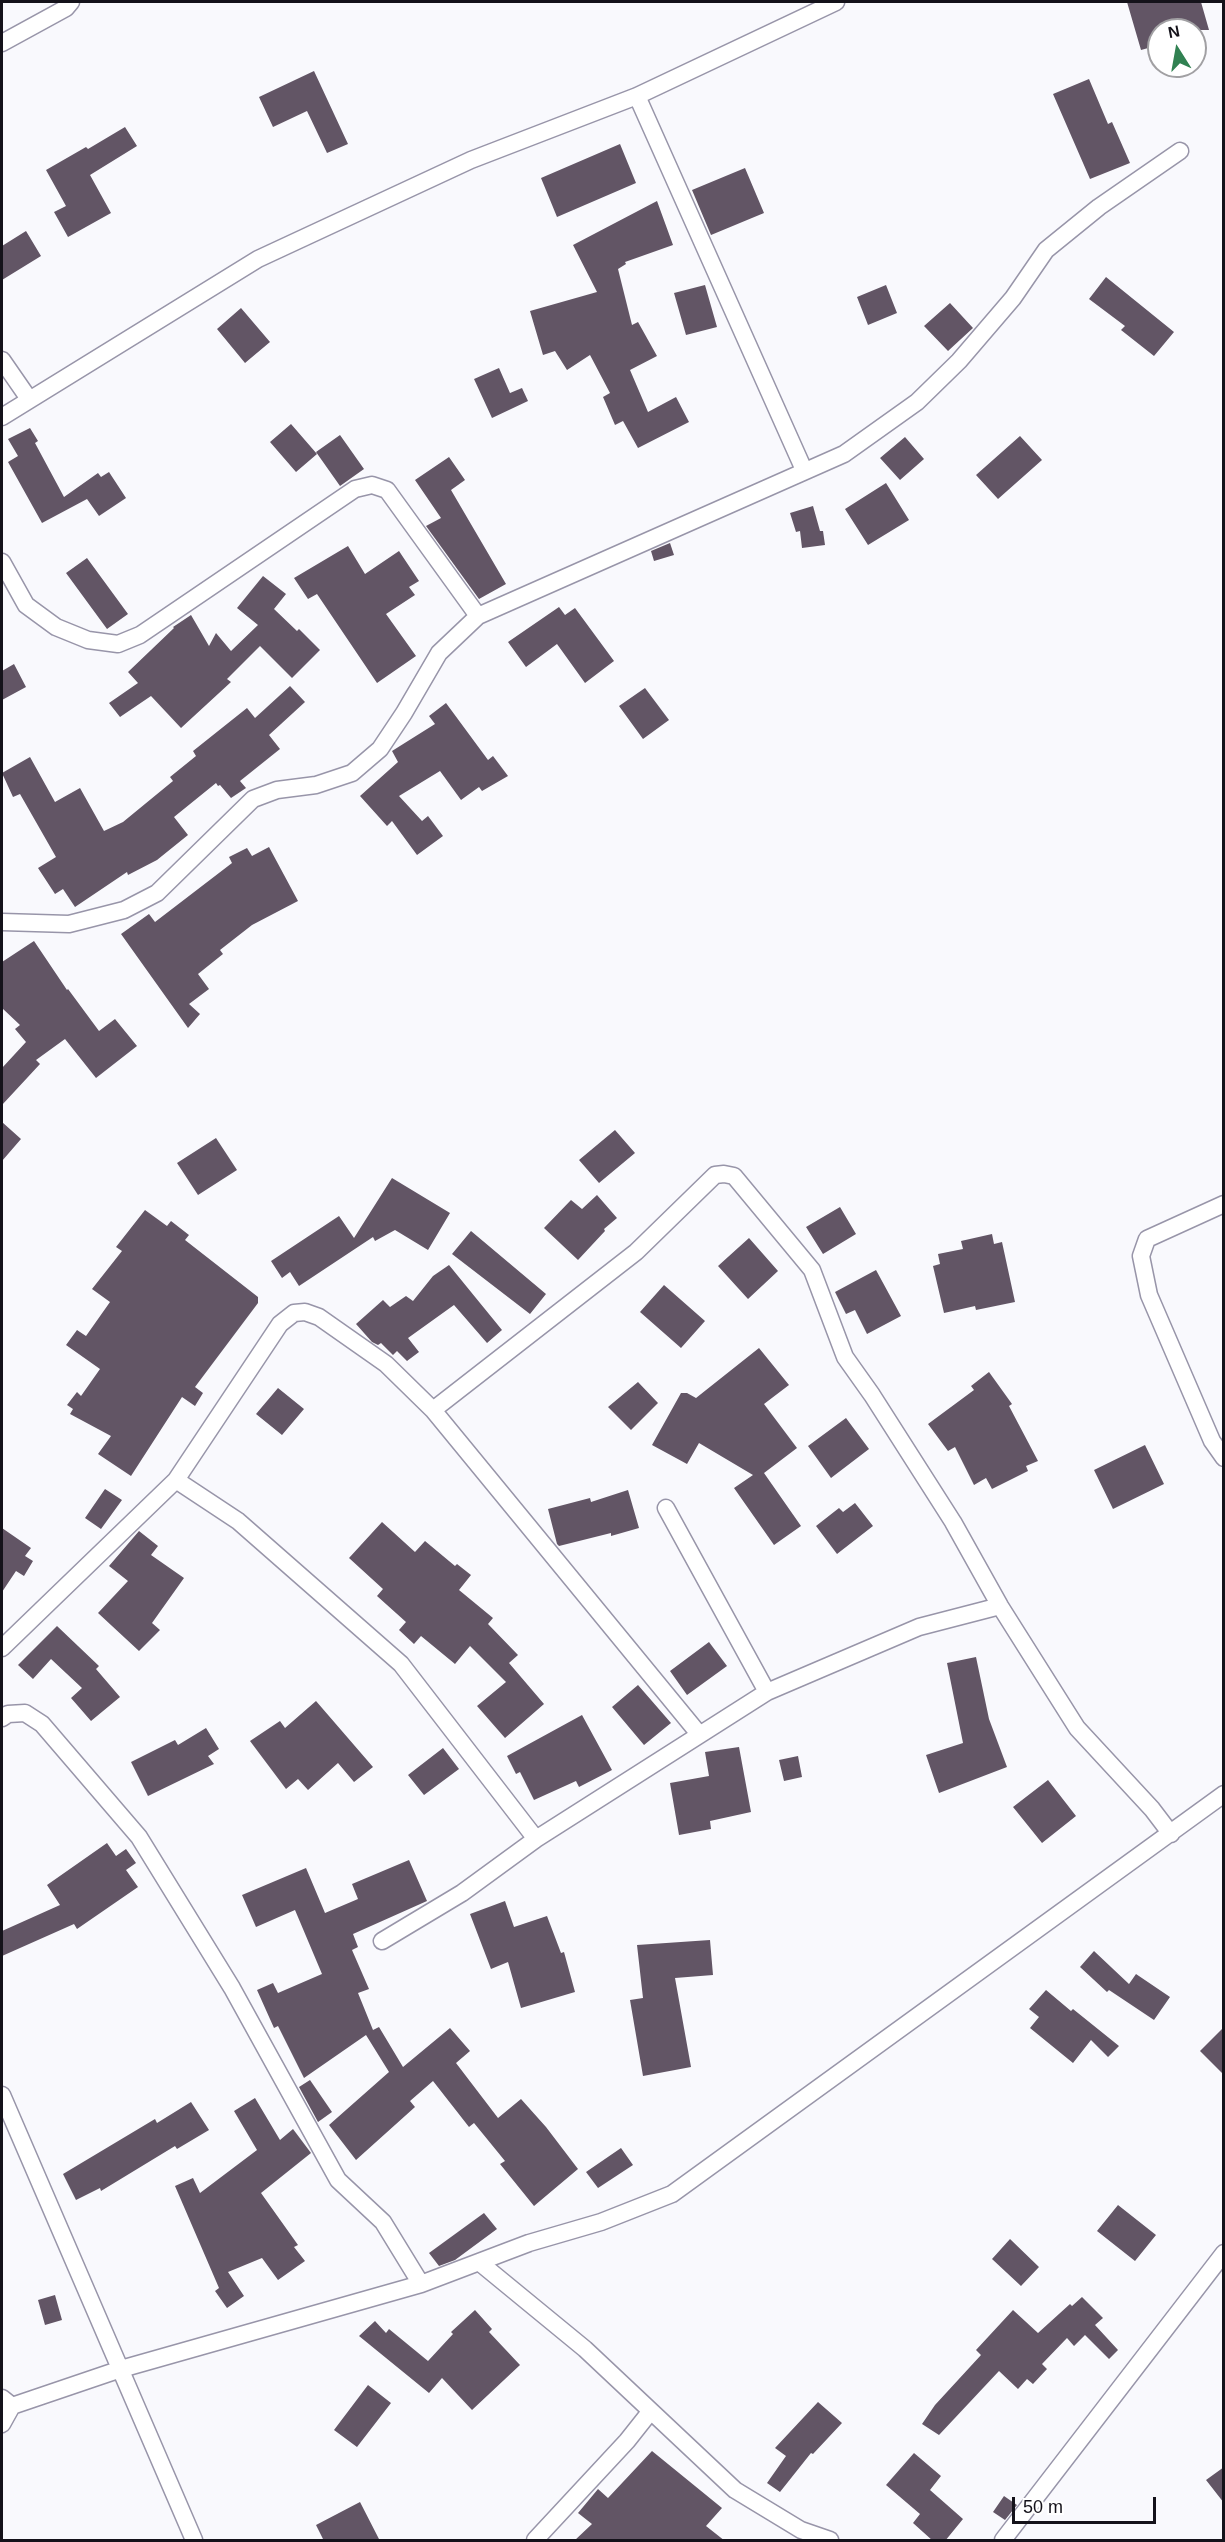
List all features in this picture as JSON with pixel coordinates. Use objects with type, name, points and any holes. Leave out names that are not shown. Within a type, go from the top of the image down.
[{"type":"street","points":[[2,43],[66,8],[70,2]]},
{"type":"street","points":[[2,417],[258,259],[471,160],[637,96],[836,2]]},
{"type":"street","points":[[637,96],[804,470]]},
{"type":"street","points":[[2,922],[69,924],[124,910],[157,893],[253,799],[277,790],[316,785],[352,773],[380,749],[439,653],[478,616],[844,454],[917,402],[958,361],[1005,307],[1046,250],[1100,207],[1180,151]]},
{"type":"street","points":[[2,360],[29,399]]},
{"type":"street","points":[[2,562],[26,605],[56,627],[88,640],[118,644],[140,636],[355,489],[372,485],[387,490],[478,616]]},
{"type":"street","points":[[433,1410],[636,1251],[715,1175],[734,1176],[813,1270],[845,1358],[946,1513],[1000,1606],[1077,1728],[1152,1809],[1171,1834]]},
{"type":"street","points":[[1224,1204],[1147,1239],[1141,1256],[1149,1295],[1212,1441],[1224,1458]]},
{"type":"street","points":[[2,1648],[176,1480],[280,1324],[294,1313],[305,1312],[319,1317],[387,1364],[433,1410],[699,1734]]},
{"type":"street","points":[[176,1480],[238,1521],[400,1664],[536,1839]]},
{"type":"street","points":[[666,1508],[767,1692]]},
{"type":"street","points":[[382,1941],[462,1893],[536,1839],[767,1692],[919,1627],[1000,1606]]},
{"type":"street","points":[[2,1718],[8,1714],[25,1713],[42,1724],[140,1837],[232,1988],[338,2180],[383,2222],[420,2284]]},
{"type":"street","points":[[2,2424],[7,2402],[420,2284],[529,2243],[601,2222],[672,2194],[1224,1794]]},
{"type":"street","points":[[2,2095],[122,2369],[194,2541]]},
{"type":"street","points":[[1003,2541],[1224,2253]]},
{"type":"street","points":[[479,2262],[585,2349],[735,2490],[801,2530],[830,2541]]},
{"type":"street","points":[[535,2541],[627,2441],[650,2412]]},
{"type":"building","points":[[1127,2],[1201,2],[1206,18],[1147,18],[1147,48],[1141,50]]},
{"type":"building","points":[[314,71],[348,144],[327,153],[307,111],[273,127],[259,97]]},
{"type":"building","points":[[1089,79],[1108,124],[1112,122],[1130,163],[1090,179],[1053,94]]},
{"type":"building","points":[[125,127],[137,146],[90,175],[111,213],[68,237],[54,212],[66,206],[46,170]]},
{"type":"building","points":[[620,144],[636,183],[557,217],[541,178]]},
{"type":"building","points":[[745,168],[764,213],[711,235],[692,190]]},
{"type":"building","points":[[657,201],[673,245],[625,262],[626,264],[618,269],[632,325],[638,322],[657,356],[630,370],[648,412],[676,397],[689,422],[638,448],[623,421],[615,425],[603,397],[610,393],[590,355],[567,370],[555,351],[543,355],[530,311],[597,292],[573,245]]},
{"type":"building","points":[[26,231],[41,256],[2,280],[2,246]]},
{"type":"building","points":[[1106,277],[1174,332],[1154,356],[1121,330],[1125,326],[1089,299]]},
{"type":"building","points":[[705,285],[717,327],[686,335],[674,293]]},
{"type":"building","points":[[886,285],[897,313],[868,325],[857,297]]},
{"type":"building","points":[[950,303],[973,328],[948,351],[924,326]]},
{"type":"building","points":[[241,308],[270,342],[245,363],[217,329]]},
{"type":"building","points":[[499,368],[510,393],[522,388],[528,401],[492,418],[474,379]]},
{"type":"building","points":[[291,424],[317,454],[296,472],[270,442]]},
{"type":"building","points":[[30,428],[38,441],[35,443],[64,497],[98,473],[101,477],[109,472],[126,498],[99,516],[87,499],[42,523],[8,462],[18,456],[8,439]]},
{"type":"building","points":[[340,435],[364,469],[340,486],[316,452]]},
{"type":"building","points":[[1020,436],[1042,460],[998,499],[976,475]]},
{"type":"building","points":[[905,437],[924,459],[900,480],[880,458]]},
{"type":"building","points":[[449,457],[465,480],[451,490],[506,584],[479,599],[426,526],[441,518],[415,480]]},
{"type":"building","points":[[886,483],[909,520],[868,545],[845,509]]},
{"type":"building","points":[[813,506],[820,531],[823,531],[825,545],[802,548],[800,531],[796,532],[790,513]]},
{"type":"building","points":[[670,543],[674,555],[654,561],[651,551]]},
{"type":"building","points":[[348,546],[365,574],[399,551],[419,581],[409,587],[415,595],[386,614],[416,656],[377,683],[317,594],[308,599],[294,578]]},
{"type":"building","points":[[87,558],[128,614],[107,629],[66,573]]},
{"type":"building","points":[[263,576],[286,594],[274,609],[320,650],[292,678],[260,646],[227,679],[231,682],[181,728],[151,696],[120,717],[109,703],[138,683],[128,672],[173,627],[191,615],[209,646],[216,633],[231,651],[258,625],[237,608]]},
{"type":"building","points":[[559,607],[565,615],[575,608],[614,661],[585,683],[557,644],[526,667],[508,642]]},
{"type":"building","points":[[14,664],[26,687],[2,700],[2,671]]},
{"type":"building","points":[[290,686],[305,702],[269,735],[280,749],[240,781],[246,788],[231,798],[216,783],[174,817],[188,835],[157,860],[128,875],[127,872],[75,907],[63,889],[55,894],[38,868],[56,857],[20,794],[13,797],[2,773],[30,757],[55,802],[80,788],[104,831],[123,822],[173,781],[170,777],[196,756],[193,751],[247,708],[255,718]]},
{"type":"building","points":[[645,688],[669,720],[643,739],[619,706]]},
{"type":"building","points":[[446,703],[488,760],[493,756],[508,776],[482,791],[479,787],[461,800],[440,771],[399,796],[422,821],[428,816],[443,836],[417,855],[392,821],[387,826],[360,796],[398,762],[392,751],[435,724],[429,716]]},
{"type":"building","points":[[269,847],[298,901],[252,925],[220,950],[223,954],[198,974],[209,989],[189,1004],[200,1014],[188,1028],[121,934],[149,914],[155,922],[232,863],[229,857],[247,848],[252,856]]},
{"type":"building","points":[[34,941],[67,990],[99,1031],[115,1019],[137,1046],[96,1078],[65,1039],[36,1060],[40,1064],[2,1105],[2,1068],[26,1042],[15,1029],[20,1025],[2,1008],[2,962]]},
{"type":"building","points":[[2,1122],[21,1139],[2,1161]]},
{"type":"building","points":[[615,1130],[635,1153],[599,1183],[579,1160]]},
{"type":"building","points":[[216,1138],[237,1170],[198,1195],[177,1163]]},
{"type":"building","points":[[392,1178],[450,1213],[428,1250],[395,1230],[375,1241],[373,1237],[299,1286],[290,1272],[282,1278],[271,1261],[339,1216],[354,1238]]},
{"type":"building","points":[[597,1195],[617,1218],[604,1229],[605,1231],[578,1260],[544,1228],[571,1200],[582,1209]]},
{"type":"building","points":[[840,1207],[856,1234],[823,1254],[806,1227]]},
{"type":"building","points":[[145,1210],[167,1226],[171,1221],[189,1235],[185,1240],[258,1297],[258,1303],[195,1387],[203,1393],[195,1406],[182,1397],[131,1476],[98,1454],[111,1436],[70,1414],[73,1409],[67,1405],[77,1392],[81,1396],[100,1369],[66,1345],[77,1330],[86,1336],[110,1302],[92,1289],[122,1251],[116,1247]]},
{"type":"building","points":[[471,1231],[546,1294],[530,1314],[452,1254]]},
{"type":"building","points":[[992,1234],[994,1244],[1002,1242],[1015,1302],[976,1310],[975,1306],[944,1313],[933,1266],[940,1264],[938,1254],[963,1249],[961,1241]]},
{"type":"building","points":[[749,1238],[778,1271],[748,1299],[718,1266]]},
{"type":"building","points":[[449,1265],[502,1330],[487,1343],[454,1305],[408,1338],[419,1352],[407,1361],[397,1351],[393,1355],[381,1343],[378,1345],[372,1342],[356,1324],[383,1300],[390,1307],[406,1296],[413,1301],[433,1276]]},
{"type":"building","points":[[876,1270],[901,1316],[867,1334],[855,1310],[846,1314],[835,1292]]},
{"type":"building","points":[[664,1285],[705,1321],[681,1348],[640,1312]]},
{"type":"building","points":[[759,1348],[789,1385],[764,1404],[797,1448],[764,1473],[801,1526],[774,1545],[734,1488],[753,1475],[699,1443],[687,1464],[652,1445],[681,1393],[687,1393],[696,1398]]},
{"type":"building","points":[[989,1372],[1012,1404],[1009,1406],[1038,1461],[1026,1466],[1028,1471],[992,1489],[986,1478],[974,1485],[955,1447],[948,1451],[928,1424],[974,1390],[971,1386]]},
{"type":"building","points":[[638,1382],[658,1403],[631,1430],[608,1407]]},
{"type":"building","points":[[278,1388],[304,1409],[282,1435],[256,1414]]},
{"type":"building","points":[[846,1418],[869,1449],[831,1478],[808,1446]]},
{"type":"building","points":[[1145,1445],[1164,1484],[1113,1509],[1094,1470]]},
{"type":"building","points":[[105,1489],[122,1500],[101,1529],[85,1518]]},
{"type":"building","points":[[628,1490],[639,1528],[611,1536],[611,1533],[559,1546],[557,1544],[548,1509],[590,1498],[591,1502]]},
{"type":"building","points":[[855,1503],[873,1526],[837,1554],[816,1526],[839,1508],[843,1512]]},
{"type":"building","points":[[382,1522],[415,1552],[425,1541],[455,1566],[457,1564],[471,1575],[459,1590],[493,1618],[488,1624],[518,1655],[509,1663],[544,1704],[505,1738],[477,1706],[506,1682],[470,1646],[455,1664],[421,1636],[414,1644],[399,1630],[406,1622],[377,1596],[383,1589],[349,1558]]},
{"type":"building","points":[[2,1528],[31,1548],[25,1556],[33,1561],[24,1576],[16,1571],[2,1592]]},
{"type":"building","points":[[139,1531],[158,1546],[151,1555],[184,1578],[152,1623],[160,1630],[139,1651],[98,1613],[128,1581],[109,1566]]},
{"type":"building","points":[[57,1626],[99,1666],[96,1669],[120,1697],[91,1721],[71,1698],[82,1688],[51,1659],[33,1679],[18,1665]]},
{"type":"building","points":[[709,1642],[727,1666],[687,1695],[670,1671]]},
{"type":"building","points":[[976,1657],[989,1719],[1007,1767],[939,1793],[926,1755],[963,1743],[947,1663]]},
{"type":"building","points":[[638,1685],[671,1723],[644,1745],[612,1707]]},
{"type":"building","points":[[316,1701],[373,1767],[354,1782],[338,1763],[308,1790],[298,1779],[286,1789],[250,1741],[280,1721],[285,1728]]},
{"type":"building","points":[[582,1715],[612,1770],[579,1787],[576,1781],[534,1800],[520,1772],[516,1774],[507,1756]]},
{"type":"building","points":[[206,1728],[219,1749],[208,1756],[214,1764],[148,1796],[131,1762],[175,1740],[178,1745]]},
{"type":"building","points":[[739,1747],[751,1812],[710,1821],[711,1829],[679,1835],[670,1783],[709,1776],[705,1752]]},
{"type":"building","points":[[443,1748],[459,1769],[424,1795],[408,1775]]},
{"type":"building","points":[[798,1756],[802,1777],[784,1781],[779,1760]]},
{"type":"building","points":[[1048,1780],[1076,1816],[1042,1843],[1013,1807]]},
{"type":"building","points":[[107,1843],[116,1856],[126,1849],[136,1863],[126,1870],[138,1887],[77,1929],[74,1924],[2,1956],[2,1931],[60,1905],[47,1885]]},
{"type":"building","points":[[409,1860],[427,1901],[353,1934],[358,1947],[352,1950],[369,1989],[358,1993],[373,2030],[379,2027],[403,2067],[450,2028],[470,2051],[456,2063],[498,2118],[521,2099],[546,2127],[578,2169],[534,2206],[500,2164],[505,2161],[474,2123],[469,2127],[433,2081],[410,2101],[415,2107],[356,2160],[329,2125],[389,2072],[366,2035],[304,2078],[278,2026],[274,2028],[257,1990],[273,1983],[278,1993],[322,1974],[295,1910],[256,1927],[242,1895],[306,1868],[325,1913],[358,1899],[352,1884]]},
{"type":"building","points":[[505,1901],[514,1927],[547,1916],[561,1953],[564,1952],[575,1992],[521,2008],[508,1962],[491,1969],[470,1914]]},
{"type":"building","points":[[710,1940],[713,1975],[675,1978],[691,2067],[643,2076],[630,2000],[643,1998],[637,1945]]},
{"type":"building","points":[[1094,1951],[1129,1984],[1136,1974],[1170,1997],[1154,2020],[1109,1990],[1107,1992],[1080,1967]]},
{"type":"building","points":[[1046,1990],[1119,2046],[1108,2057],[1091,2040],[1073,2063],[1030,2028],[1039,2017],[1029,2009]]},
{"type":"building","points":[[1224,2027],[1224,2075],[1200,2051]]},
{"type":"building","points":[[310,2080],[332,2112],[318,2122],[299,2087]]},
{"type":"building","points":[[255,2098],[280,2140],[293,2129],[311,2153],[261,2193],[298,2245],[294,2247],[305,2261],[278,2280],[262,2258],[228,2272],[244,2296],[227,2308],[215,2291],[219,2288],[175,2186],[193,2178],[200,2193],[257,2150],[234,2111]]},
{"type":"building","points":[[191,2102],[209,2130],[177,2149],[175,2146],[101,2191],[100,2188],[76,2200],[63,2174],[155,2119],[157,2123]]},
{"type":"building","points":[[621,2148],[633,2165],[598,2188],[586,2172]]},
{"type":"building","points":[[1118,2205],[1156,2235],[1135,2261],[1097,2231]]},
{"type":"building","points":[[484,2213],[497,2229],[455,2260],[439,2266],[429,2253]]},
{"type":"building","points":[[1010,2239],[1039,2267],[1021,2286],[992,2259]]},
{"type":"building","points":[[55,2295],[62,2320],[45,2325],[38,2300]]},
{"type":"building","points":[[1082,2297],[1103,2318],[1095,2325],[1118,2350],[1109,2359],[1085,2335],[1074,2346],[1067,2338],[1042,2364],[1047,2369],[1033,2384],[1027,2379],[1018,2389],[999,2371],[939,2435],[922,2424],[935,2405],[981,2355],[976,2350],[1013,2310],[1038,2333],[1070,2304],[1072,2306]]},
{"type":"building","points":[[475,2310],[492,2329],[489,2332],[520,2365],[472,2410],[442,2378],[429,2393],[359,2336],[375,2321],[386,2333],[389,2329],[428,2361],[453,2334],[451,2332]]},
{"type":"building","points":[[368,2385],[391,2403],[357,2447],[334,2430]]},
{"type":"building","points":[[818,2402],[842,2423],[813,2454],[811,2453],[780,2492],[767,2483],[786,2456],[775,2448]]},
{"type":"building","points":[[652,2451],[722,2508],[706,2526],[725,2541],[574,2541],[592,2524],[578,2513],[598,2489],[608,2498]]},
{"type":"building","points":[[914,2453],[941,2476],[930,2490],[963,2519],[945,2541],[933,2541],[913,2523],[920,2514],[886,2485]]},
{"type":"building","points":[[1224,2467],[1224,2503],[1206,2480]]},
{"type":"building","points":[[1004,2496],[1017,2505],[1005,2520],[993,2512]]},
{"type":"building","points":[[360,2502],[380,2541],[324,2541],[316,2525]]}]
